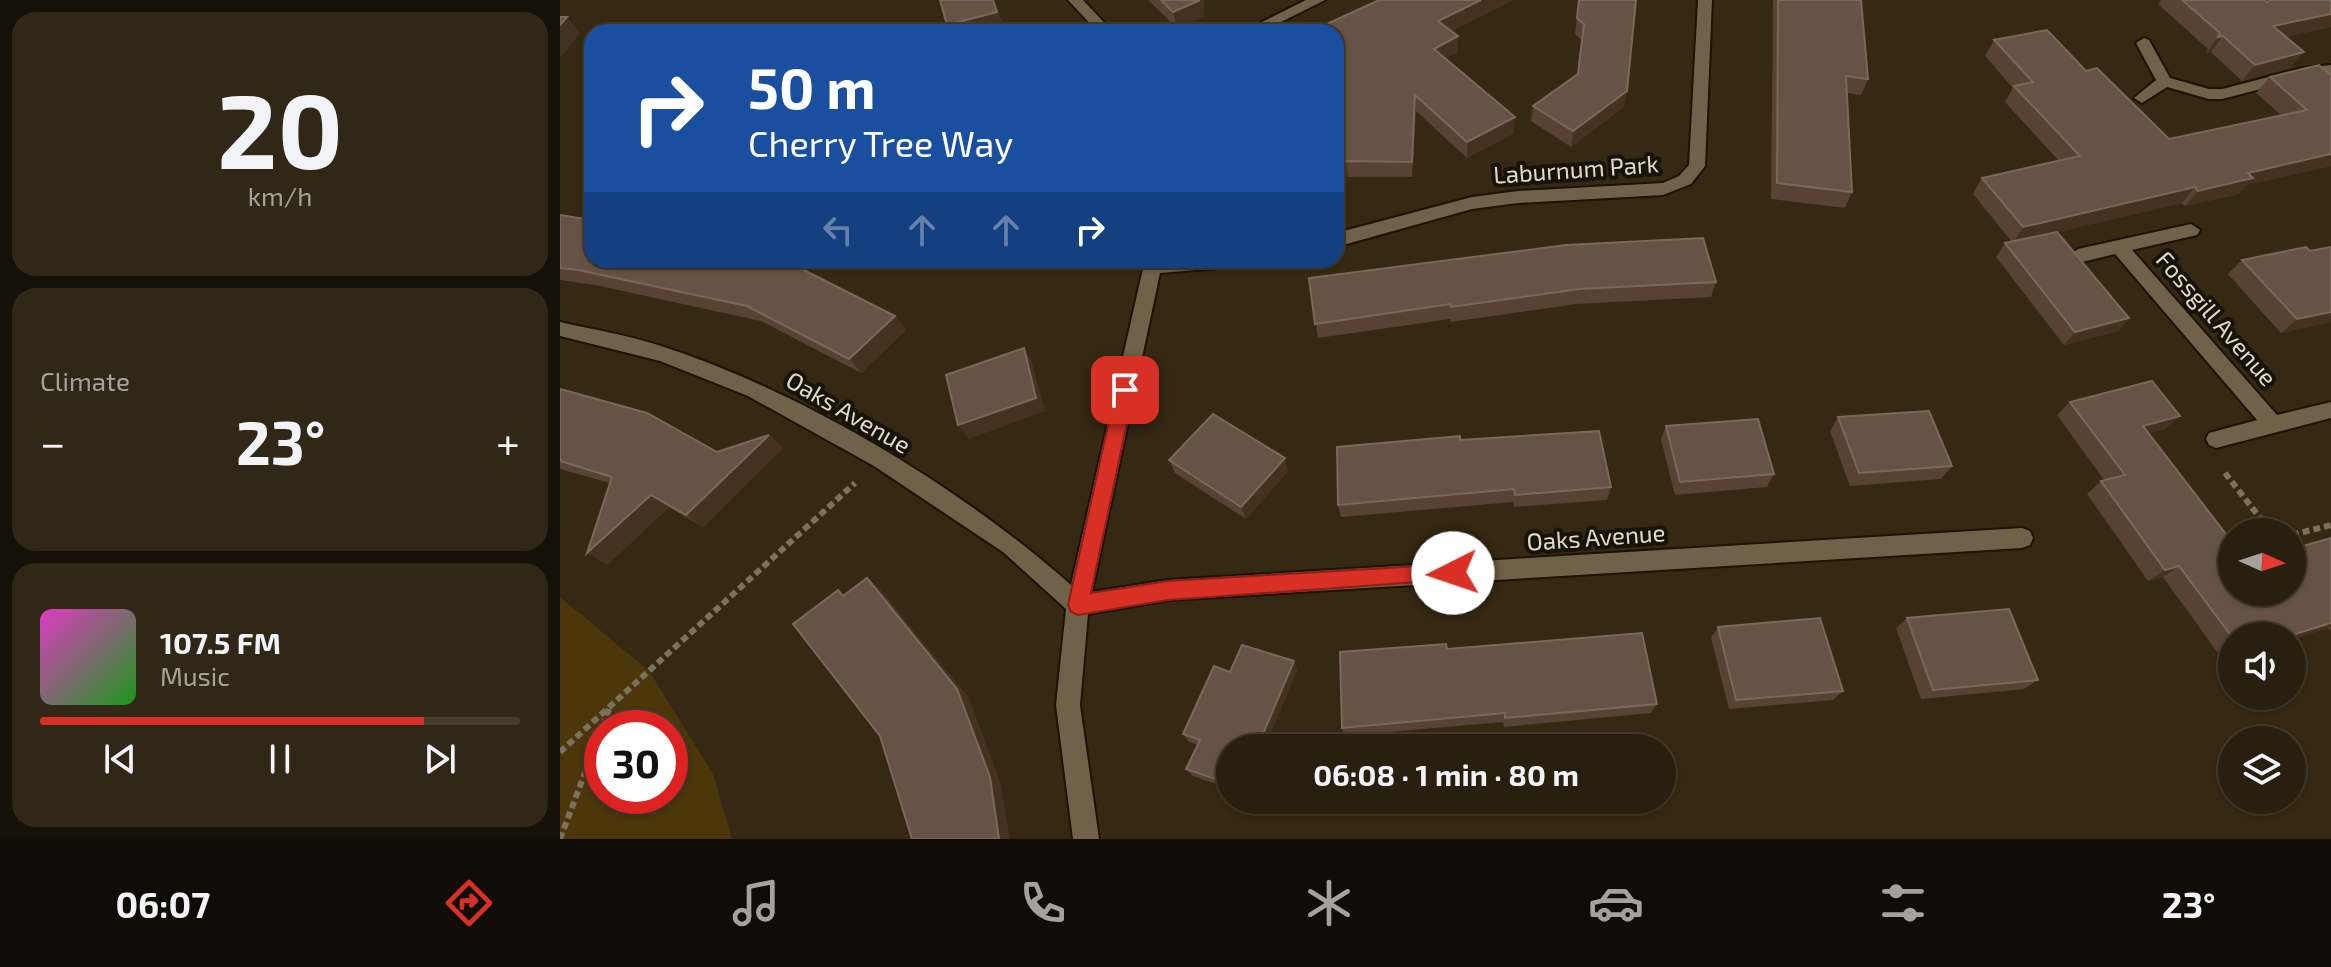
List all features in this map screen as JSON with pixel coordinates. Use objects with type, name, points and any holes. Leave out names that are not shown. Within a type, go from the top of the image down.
[{"type":"street","points":[[1075,0],[1098,24]]},
{"type":"street","points":[[1266,24],[1318,0]]},
{"type":"street","name":"Laburnum Park","points":[[1344,238],[1472,203],[1518,197],[1656,190],[1675,187],[1690,178],[1697,166],[1705,0]]},
{"type":"street","points":[[2144,43],[2164,81],[2209,94],[2222,94],[2303,73],[2331,70]]},
{"type":"street","points":[[2142,98],[2164,81]]},
{"type":"street","name":"Fossgill Avenue","points":[[2078,256],[2191,230]]},
{"type":"street","name":"Fossgill Avenue","points":[[2119,247],[2273,425]]},
{"type":"street","points":[[1086,839],[1068,705],[1078,605],[1152,268]]},
{"type":"street","name":"Oaks Avenue","points":[[560,329],[663,354],[755,390],[881,460],[1011,545],[1078,605],[1168,590],[2022,538]]},
{"type":"street","name":"Fossgill Avenue","points":[[2216,439],[2331,410]]},
{"type":"path","points":[[2216,439],[2220,467],[2260,518]]},
{"type":"path","points":[[560,752],[881,460]]},
{"type":"path","points":[[2306,531],[2331,525]]},
{"type":"path","points":[[560,839],[610,707]]},
{"type":"shaded area","points":[[560,597],[649,671],[673,710],[584,710],[584,814],[688,814],[688,734],[713,774],[732,839],[560,839]]},
{"type":"building","points":[[940,0],[993,0],[997,12],[947,24]]},
{"type":"building","points":[[1161,0],[1200,0],[1173,12]]},
{"type":"building","points":[[1379,0],[1481,0],[1438,21],[1458,36],[1434,49],[1515,117],[1467,142],[1415,95],[1412,162],[1344,162],[1344,24],[1327,24]]},
{"type":"building","points":[[1579,0],[1636,0],[1627,91],[1573,131],[1533,106],[1578,74],[1584,24],[1577,18]]},
{"type":"building","points":[[1778,0],[1861,0],[1868,79],[1846,76],[1852,192],[1777,183]]},
{"type":"building","points":[[2182,0],[2331,0],[2331,14],[2273,26],[2304,52],[2255,65],[2223,36],[2218,37],[2220,33]]},
{"type":"building","points":[[2047,30],[2086,71],[2097,68],[2169,139],[2307,110],[2270,77],[2319,65],[2331,75],[2331,154],[2248,173],[2253,178],[2198,191],[2195,187],[2023,227],[1982,178],[2080,156],[2014,86],[2033,82],[1994,40]]},
{"type":"building","points":[[560,215],[584,219],[584,268],[800,268],[895,316],[849,359],[747,306],[560,268]]},
{"type":"building","points":[[2057,232],[2129,318],[2075,332],[2005,243]]},
{"type":"building","points":[[1703,238],[1716,282],[1579,289],[1315,324],[1309,278],[1566,245]]},
{"type":"building","points":[[2306,247],[2310,251],[2331,247],[2331,312],[2297,319],[2242,260]]},
{"type":"building","points":[[1024,348],[1036,398],[958,425],[946,375]]},
{"type":"building","points":[[2152,381],[2180,416],[2143,426],[2218,524],[2218,606],[2306,606],[2306,545],[2331,538],[2331,623],[2306,631],[2306,622],[2221,622],[2179,566],[2165,570],[2101,481],[2125,475],[2070,402]]},
{"type":"building","points":[[560,389],[647,413],[717,452],[769,435],[686,515],[651,495],[587,553],[612,477],[560,461]]},
{"type":"building","points":[[1929,411],[1952,466],[1859,473],[1838,417]]},
{"type":"building","points":[[1213,414],[1285,458],[1241,507],[1169,460]]},
{"type":"building","points":[[1758,419],[1774,474],[1680,482],[1666,426]]},
{"type":"building","points":[[1599,431],[1611,487],[1515,495],[1514,489],[1338,505],[1337,447],[1460,436],[1460,440]]},
{"type":"building","points":[[867,578],[957,689],[990,777],[999,839],[912,839],[880,736],[793,624],[838,590],[843,596]]},
{"type":"building","points":[[2009,609],[2038,680],[1933,690],[1907,618]]},
{"type":"building","points":[[1820,618],[1843,691],[1736,700],[1718,627]]},
{"type":"building","points":[[1642,633],[1657,704],[1505,718],[1505,713],[1342,728],[1340,652],[1446,644],[1447,649]]},
{"type":"building","points":[[1242,645],[1294,661],[1263,734],[1216,734],[1216,779],[1186,769],[1200,740],[1183,734],[1214,666],[1230,672]]},
{"type":"route","points":[[1125,390],[1078,605],[1168,590],[1453,573]]}]
